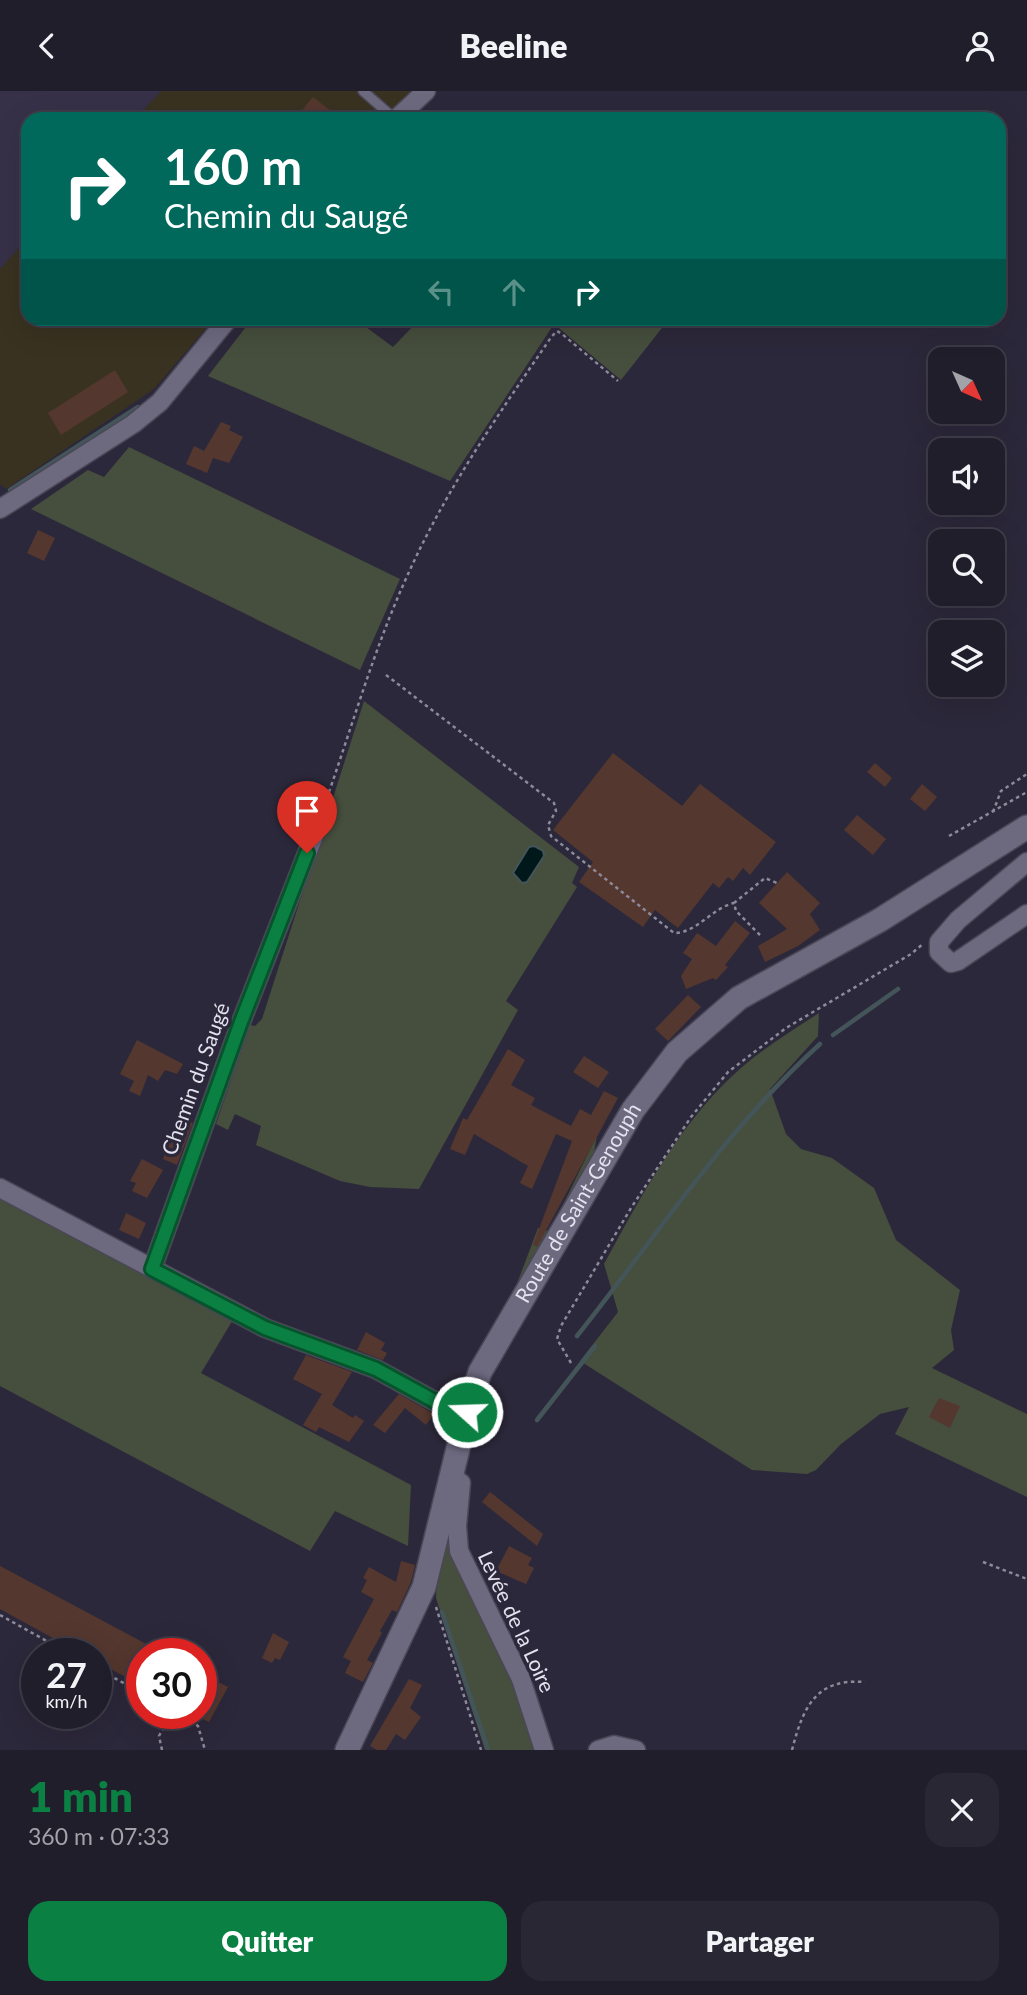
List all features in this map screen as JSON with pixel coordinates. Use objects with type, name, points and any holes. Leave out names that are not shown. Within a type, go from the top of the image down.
[{"type":"street","points":[[404,112],[426,91]]},
{"type":"street","points":[[0,509],[133,424],[160,402],[222,326]]},
{"type":"street","name":"Route de Saint-Genouph","points":[[347,1750],[416,1610],[427,1576],[467,1412],[480,1372],[633,1110],[677,1052],[714,1018],[757,986],[880,920],[1027,827]]},
{"type":"street","name":"Chemin du Saugé","points":[[152,1269],[241,1022],[317,828]]},
{"type":"street","points":[[1027,862],[971,908],[941,939],[939,951],[954,963],[1027,913]]},
{"type":"street","points":[[0,1188],[265,1328],[376,1369],[447,1408],[467,1412]]},
{"type":"street","name":"Levée de la Loire","points":[[451,1475],[461,1483],[463,1491],[457,1526],[458,1551],[521,1679],[544,1750]]},
{"type":"street","points":[[598,1750],[614,1745],[636,1750]]},
{"type":"lane","points":[[363,91],[388,112]]},
{"type":"path","points":[[317,828],[371,660],[395,602],[444,503],[489,428],[557,331],[618,381]]},
{"type":"path","points":[[386,675],[554,803],[556,811],[548,825],[551,835],[669,930],[679,933],[723,905],[734,903],[765,878],[777,883]]},
{"type":"path","points":[[993,812],[1001,791],[1027,774]]},
{"type":"path","points":[[949,836],[1027,792]]},
{"type":"path","points":[[734,903],[736,911],[760,935]]},
{"type":"path","points":[[571,1363],[557,1339],[561,1326],[631,1208],[708,1093],[750,1053],[786,1028],[911,954],[926,941],[941,939]]},
{"type":"path","points":[[982,1562],[1027,1579]]},
{"type":"path","points":[[427,1576],[481,1750]]},
{"type":"path","points":[[0,1615],[41,1638]]},
{"type":"path","points":[[792,1750],[800,1721],[815,1697],[840,1681],[865,1682]]},
{"type":"path","points":[[162,1750],[159,1736],[163,1729]]},
{"type":"path","points":[[199,1729],[205,1750]]},
{"type":"shaded area","points":[[0,91],[161,91],[142,112],[21,112],[21,246],[0,269]]},
{"type":"shaded area","points":[[161,91],[415,91],[393,112],[142,112]]},
{"type":"shaded area","points":[[21,246],[21,326],[208,326],[154,389],[6,489],[0,484],[0,269]]},
{"type":"shaded area","points":[[247,326],[364,326],[393,347],[413,326],[553,326],[450,481],[208,376]]},
{"type":"shaded area","points":[[556,326],[663,326],[621,380]]},
{"type":"shaded area","points":[[129,447],[400,579],[360,670],[31,509],[88,470],[104,477]]},
{"type":"shaded area","points":[[364,701],[579,867],[572,883],[577,887],[506,1001],[518,1010],[419,1189],[370,1187],[340,1181],[256,1145],[261,1126],[235,1114],[228,1130],[216,1124],[250,1025],[255,1026],[262,1019]]},
{"type":"shaded area","points":[[534,846],[543,851],[544,856],[527,882],[522,883],[513,873],[529,847]]},
{"type":"shaded area","points":[[819,1013],[818,1036],[770,1089],[786,1134],[801,1149],[832,1158],[874,1188],[896,1240],[960,1290],[951,1330],[954,1350],[932,1368],[1027,1414],[1027,1497],[895,1434],[909,1407],[880,1414],[841,1444],[816,1470],[807,1474],[752,1470],[580,1361],[618,1312],[604,1264],[675,1143],[729,1079],[772,1044]]},
{"type":"shaded area","points":[[597,1135],[593,1159],[507,1310],[538,1228],[547,1231],[557,1217]]},
{"type":"shaded area","points":[[0,1197],[234,1318],[201,1373],[411,1485],[408,1546],[335,1511],[310,1551],[0,1386]]},
{"type":"shaded area","points":[[453,1519],[538,1750],[485,1750],[436,1598],[437,1567]]},
{"type":"building","points":[[313,97],[331,111],[330,112],[301,112]]},
{"type":"building","points":[[115,370],[128,392],[61,435],[48,413]]},
{"type":"building","points":[[221,422],[231,426],[229,430],[243,437],[229,463],[213,458],[207,473],[186,464],[194,446],[204,451]]},
{"type":"building","points":[[38,530],[55,538],[44,561],[27,553]]},
{"type":"building","points":[[613,753],[682,806],[700,784],[776,842],[750,875],[743,868],[733,881],[728,877],[719,888],[713,883],[678,928],[655,910],[643,927],[579,882],[593,862],[553,830]]},
{"type":"building","points":[[875,763],[892,778],[885,787],[867,772]]},
{"type":"building","points":[[922,784],[937,797],[925,811],[910,799]]},
{"type":"building","points":[[857,815],[886,839],[873,855],[844,830]]},
{"type":"building","points":[[787,872],[820,903],[810,914],[820,930],[798,946],[765,962],[758,946],[787,929],[759,903]]},
{"type":"building","points":[[735,921],[750,933],[725,965],[728,967],[716,980],[713,978],[686,989],[681,976],[692,959],[683,953],[697,933],[716,946]]},
{"type":"building","points":[[688,995],[701,1007],[668,1041],[655,1029]]},
{"type":"building","points":[[137,1040],[183,1064],[177,1074],[165,1070],[158,1081],[148,1075],[140,1096],[129,1091],[134,1081],[120,1074]]},
{"type":"building","points":[[508,1049],[525,1060],[511,1085],[535,1098],[531,1105],[571,1126],[580,1109],[591,1115],[604,1091],[618,1098],[537,1247],[533,1245],[572,1141],[556,1134],[532,1189],[520,1183],[528,1166],[474,1134],[465,1155],[450,1149],[463,1118],[467,1120]]},
{"type":"building","points":[[584,1056],[609,1072],[598,1088],[573,1072]]},
{"type":"building","points":[[185,1119],[193,1123],[177,1165],[163,1159],[174,1129],[180,1132]]},
{"type":"building","points":[[142,1159],[163,1170],[147,1198],[132,1191],[136,1183],[130,1181]]},
{"type":"building","points":[[126,1213],[146,1223],[139,1239],[119,1230]]},
{"type":"building","points":[[366,1332],[385,1343],[381,1350],[387,1353],[383,1360],[357,1350]]},
{"type":"building","points":[[306,1355],[352,1372],[332,1405],[353,1418],[355,1415],[364,1421],[349,1442],[319,1427],[316,1432],[303,1425],[322,1394],[293,1379]]},
{"type":"building","points":[[399,1394],[434,1414],[426,1425],[405,1408],[385,1433],[373,1425]]},
{"type":"building","points":[[939,1398],[960,1406],[950,1428],[929,1417]]},
{"type":"building","points":[[490,1492],[543,1534],[537,1546],[482,1502]]},
{"type":"building","points":[[509,1546],[532,1558],[528,1565],[534,1568],[526,1584],[496,1571]]},
{"type":"building","points":[[401,1561],[415,1565],[411,1582],[397,1612],[392,1610],[380,1631],[382,1633],[367,1660],[373,1663],[363,1682],[345,1673],[351,1661],[343,1657],[374,1599],[361,1592],[367,1580],[363,1578],[369,1567],[396,1582]]},
{"type":"building","points":[[0,1566],[135,1638],[126,1638],[126,1677],[112,1670],[112,1638],[53,1638],[0,1609]]},
{"type":"building","points":[[273,1633],[289,1642],[280,1660],[275,1658],[272,1663],[262,1658]]},
{"type":"building","points":[[409,1679],[422,1685],[410,1708],[421,1717],[405,1740],[396,1734],[386,1750],[377,1750],[370,1746]]},
{"type":"building","points":[[217,1681],[228,1687],[217,1707]]},
{"type":"waterway","points":[[10,490],[138,407]]},
{"type":"waterway","points":[[833,1035],[898,989]]},
{"type":"waterway","points":[[577,1336],[722,1148],[753,1112],[820,1044]]},
{"type":"waterway","points":[[537,1420],[595,1346]]},
{"type":"waterway","points":[[442,1612],[488,1750]]},
{"type":"route","points":[[307,853],[241,1022],[152,1269],[265,1328],[376,1369],[447,1408],[467,1412]]}]
